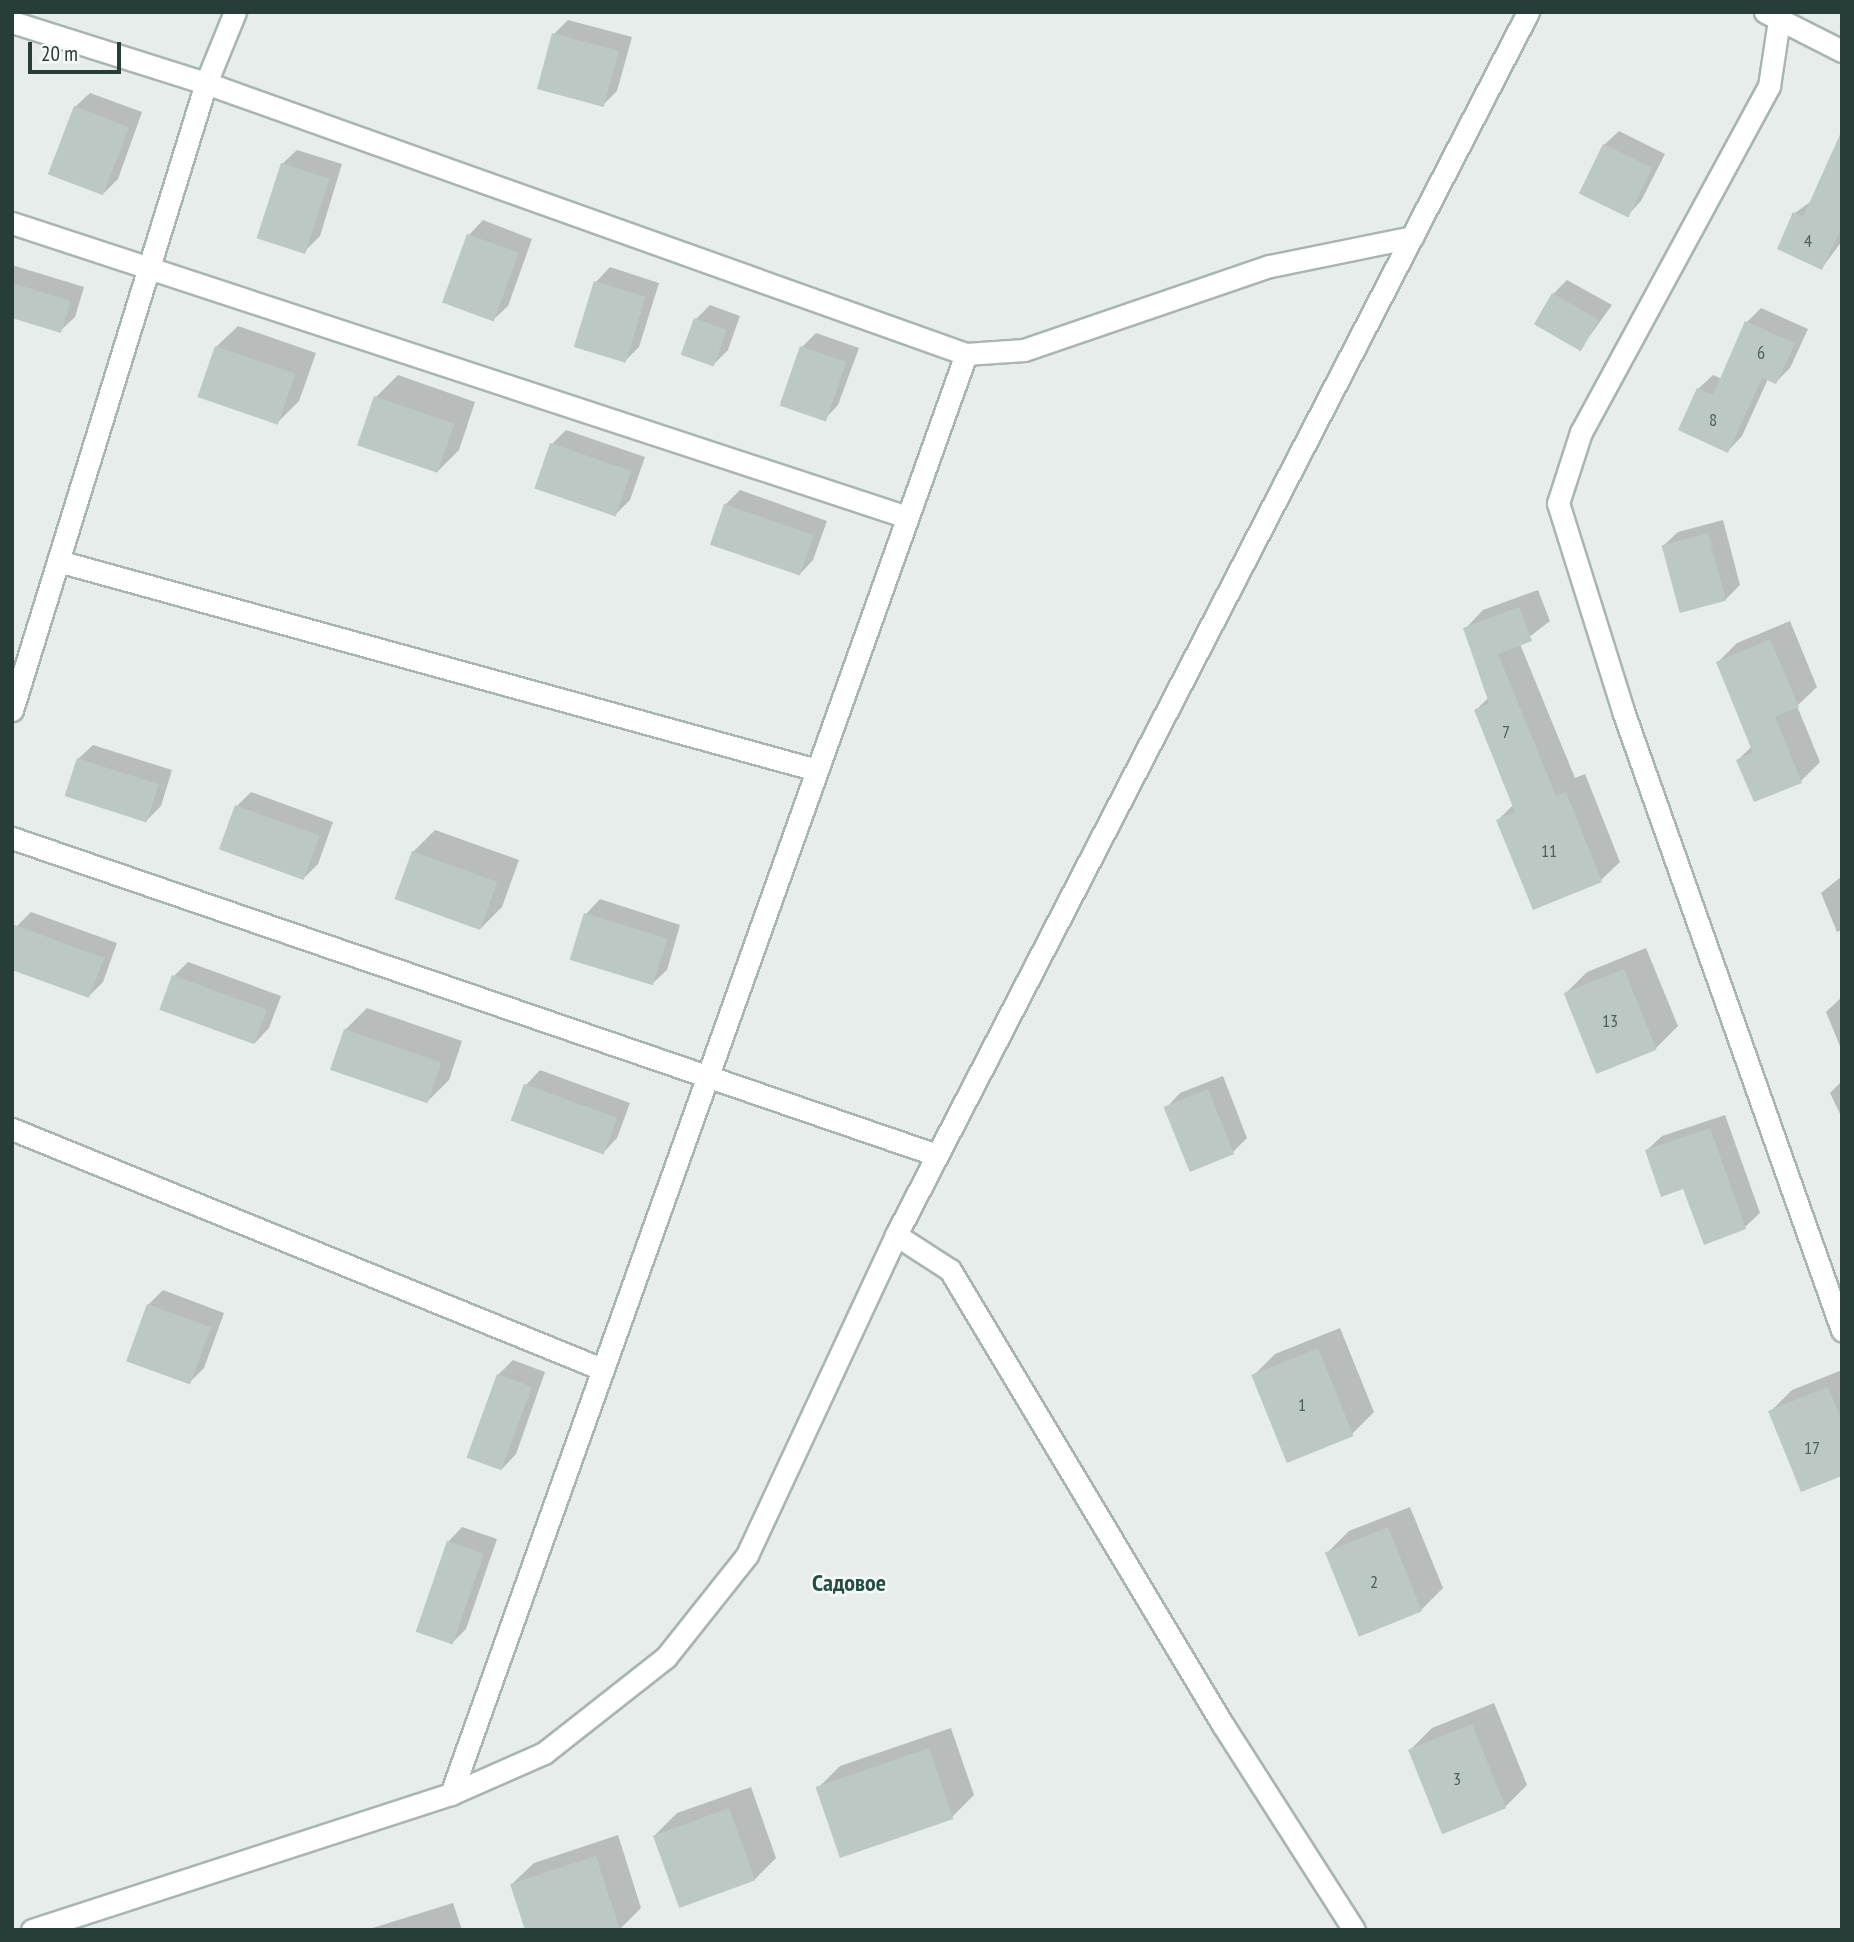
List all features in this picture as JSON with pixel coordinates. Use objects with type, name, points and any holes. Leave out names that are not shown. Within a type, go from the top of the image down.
[{"type":"street","points":[[12,710],[205,83],[236,12]]},
{"type":"street","points":[[32,1930],[451,1794],[544,1753],[666,1657],[747,1555],[896,1235],[1528,12]]},
{"type":"street","points":[[1842,51],[1772,16],[1769,86],[1581,432],[1558,503],[1623,711],[1842,1330]]},
{"type":"street","points":[[12,22],[205,83],[966,354],[1024,350],[1270,266],[1412,237]]},
{"type":"street","points":[[12,223],[148,265],[907,517]]},
{"type":"street","points":[[451,1794],[966,354]]},
{"type":"street","points":[[58,561],[817,771]]},
{"type":"street","points":[[12,838],[708,1073],[937,1155]]},
{"type":"street","points":[[12,1129],[603,1369]]},
{"type":"street","points":[[896,1235],[950,1270],[1223,1725],[1354,1930]]},
{"type":"building","points":[[552,33],[619,51],[604,107],[537,89]]},
{"type":"building","points":[[74,106],[129,127],[103,195],[48,174]]},
{"type":"building","points":[[1842,130],[1842,227],[1822,270],[1777,249],[1793,212],[1803,217]]},
{"type":"building","points":[[1603,144],[1652,168],[1628,218],[1579,193]]},
{"type":"building","points":[[281,163],[330,179],[305,254],[257,238]]},
{"type":"building","points":[[467,234],[519,253],[494,321],[442,303]]},
{"type":"building","points":[[594,281],[646,297],[625,363],[574,347]]},
{"type":"building","points":[[12,283],[71,301],[61,333],[12,318]]},
{"type":"building","points":[[1552,293],[1599,320],[1581,351],[1534,324]]},
{"type":"building","points":[[694,318],[727,330],[714,367],[681,355]]},
{"type":"building","points":[[1745,321],[1795,343],[1776,384],[1762,378],[1728,453],[1678,430],[1697,388],[1713,395]]},
{"type":"building","points":[[215,346],[295,374],[278,425],[197,397]]},
{"type":"building","points":[[800,346],[846,362],[826,422],[779,406]]},
{"type":"building","points":[[374,396],[454,424],[437,473],[357,445]]},
{"type":"building","points":[[550,443],[631,471],[616,516],[534,488]]},
{"type":"building","points":[[724,504],[814,535],[800,576],[710,545]]},
{"type":"building","points":[[1708,533],[1726,601],[1680,613],[1662,545]]},
{"type":"building","points":[[1519,607],[1532,641],[1498,654],[1556,796],[1566,792],[1602,882],[1533,910],[1496,820],[1515,812],[1474,710],[1489,703],[1463,628]]},
{"type":"building","points":[[1770,639],[1799,707],[1775,717],[1802,783],[1754,802],[1736,760],[1753,753],[1716,662]]},
{"type":"building","points":[[77,758],[159,785],[146,823],[65,796]]},
{"type":"building","points":[[235,805],[320,836],[303,880],[219,849]]},
{"type":"building","points":[[412,851],[498,882],[480,930],[395,899]]},
{"type":"building","points":[[584,913],[667,938],[653,985],[570,960]]},
{"type":"building","points":[[12,924],[104,958],[89,998],[12,970]]},
{"type":"building","points":[[1624,969],[1657,1050],[1596,1074],[1564,993]]},
{"type":"building","points":[[172,975],[267,1010],[254,1044],[159,1010]]},
{"type":"building","points":[[344,1029],[441,1063],[427,1103],[330,1070]]},
{"type":"building","points":[[524,1084],[617,1118],[604,1155],[511,1121]]},
{"type":"building","points":[[1208,1089],[1234,1154],[1190,1172],[1163,1107]]},
{"type":"building","points":[[1710,1128],[1746,1229],[1704,1245],[1683,1189],[1661,1197],[1645,1150]]},
{"type":"building","points":[[147,1304],[211,1327],[190,1385],[126,1361]]},
{"type":"building","points":[[1318,1348],[1354,1436],[1287,1463],[1251,1375]]},
{"type":"building","points":[[497,1374],[532,1387],[501,1470],[467,1458]]},
{"type":"building","points":[[1828,1387],[1842,1421],[1842,1476],[1801,1492],[1768,1411]]},
{"type":"building","points":[[1388,1527],[1422,1611],[1359,1637],[1325,1552]]},
{"type":"building","points":[[447,1541],[484,1554],[453,1644],[416,1632]]},
{"type":"building","points":[[1472,1724],[1506,1808],[1442,1834],[1408,1750]]},
{"type":"building","points":[[929,1748],[953,1819],[840,1858],[816,1787]]},
{"type":"building","points":[[729,1808],[755,1880],[679,1908],[653,1836]]},
{"type":"building","points":[[596,1856],[620,1930],[525,1930],[510,1884]]},
{"type":"district","name":"Садовое","points":[[849,1583]]}]
